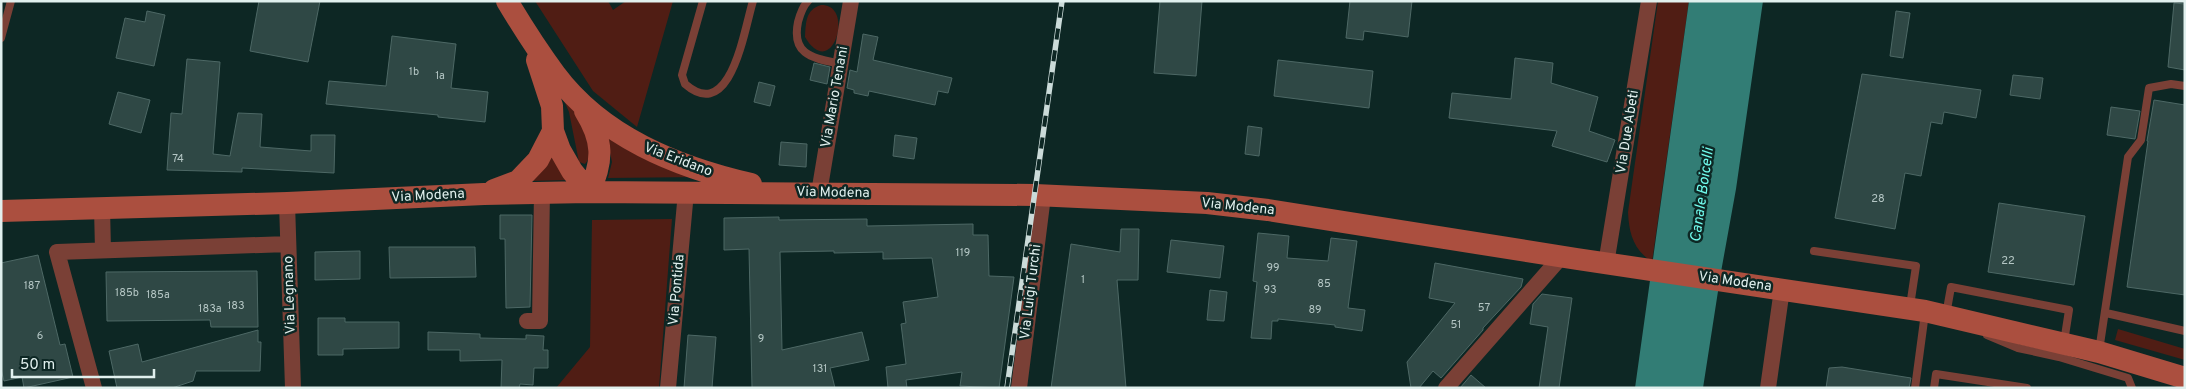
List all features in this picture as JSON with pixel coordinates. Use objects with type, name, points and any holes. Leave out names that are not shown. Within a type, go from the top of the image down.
[{"type":"main road","name":"Via Eridano","points":[[507,1],[556,76],[578,100],[606,124],[637,145],[680,164],[732,180],[791,193]]},
{"type":"main road","name":"Via Eridano","points":[[531,40],[552,106],[554,131],[560,150],[572,171],[589,192],[595,179],[600,149],[596,128],[578,100]]},
{"type":"main road","points":[[484,194],[518,181],[538,160],[554,131]]},
{"type":"main road","name":"Via Modena","points":[[1,211],[287,203],[542,192],[819,193],[1146,199],[1268,210],[1606,264],[1936,313],[2099,352],[2185,378]]},
{"type":"street","name":"Via Mario Tenani","points":[[819,193],[851,1]]},
{"type":"street","name":"Via Due Abeti","points":[[1606,264],[1649,1]]},
{"type":"street","points":[[527,321],[540,321],[542,192]]},
{"type":"street","name":"Via Pontida","points":[[668,388],[686,192]]},
{"type":"street","name":"Via Luigi Turchi","points":[[1019,388],[1044,196]]},
{"type":"street","name":"Via Legnano","points":[[287,203],[293,388]]},
{"type":"street","points":[[102,208],[103,250]]},
{"type":"street","points":[[94,388],[57,252],[288,244]]},
{"type":"street","points":[[1446,388],[1561,257]]},
{"type":"street","points":[[1768,388],[1782,289]]},
{"type":"lane","points":[[1,38],[11,1]]},
{"type":"lane","points":[[703,1],[682,74],[685,84],[700,93],[711,93],[720,90],[732,73],[753,1]]},
{"type":"lane","points":[[808,1],[800,16],[797,37],[798,46],[811,57],[841,64]]},
{"type":"lane","points":[[2099,352],[2128,157],[2141,140],[2149,88],[2171,84],[2185,86]]},
{"type":"lane","points":[[1814,251],[1916,266],[1936,313],[2011,345],[2128,378],[2132,388]]},
{"type":"lane","points":[[1915,388],[1936,313],[1951,287],[2069,310],[2064,344]]},
{"type":"lane","points":[[2106,313],[2185,331]]},
{"type":"lane","points":[[1934,388],[1936,374],[2027,388]]},
{"type":"shaded area","points":[[535,1],[608,1],[613,10],[626,1],[673,1],[637,127],[593,91]]},
{"type":"shaded area","points":[[1658,1],[1689,1],[1652,262],[1640,252],[1633,240],[1628,212]]},
{"type":"shaded area","points":[[821,5],[831,8],[837,16],[838,27],[836,38],[831,47],[824,51],[815,49],[805,37],[806,22],[809,14]]},
{"type":"shaded area","points":[[560,91],[583,126],[587,137],[589,157],[585,164],[579,162],[569,112]]},
{"type":"shaded area","points":[[606,134],[701,177],[608,178],[612,162]]},
{"type":"shaded area","points":[[551,150],[570,180],[529,181]]},
{"type":"shaded area","points":[[672,219],[659,388],[556,388],[590,347],[592,220]]},
{"type":"shaded area","points":[[2118,329],[2185,349],[2185,360],[2115,340]]},
{"type":"water","name":"Canale Boicelli","points":[[1689,1],[1763,1],[1736,189],[1703,388],[1635,388]]},
{"type":"building","points":[[259,1],[320,1],[308,62],[250,51]]},
{"type":"building","points":[[1160,1],[1202,1],[1196,76],[1154,73]]},
{"type":"building","points":[[1350,1],[1412,1],[1408,37],[1364,31],[1363,40],[1346,38]]},
{"type":"building","points":[[2174,3],[2185,4],[2185,70],[2168,67]]},
{"type":"building","points":[[147,11],[165,15],[154,66],[116,58],[125,18],[145,22]]},
{"type":"building","points":[[1896,11],[1910,13],[1903,58],[1890,56]]},
{"type":"building","points":[[863,34],[878,37],[873,60],[952,78],[948,93],[938,91],[935,105],[869,91],[868,96],[854,93],[854,90],[847,88],[850,70],[857,72]]},
{"type":"building","points":[[392,36],[456,44],[451,88],[488,92],[485,122],[438,117],[438,115],[326,104],[329,81],[386,86]]},
{"type":"building","points":[[1515,58],[1553,63],[1551,83],[1598,97],[1589,131],[1615,140],[1607,162],[1552,146],[1557,131],[1449,118],[1452,93],[1511,99]]},
{"type":"building","points":[[187,59],[220,62],[213,154],[230,156],[238,113],[262,114],[260,147],[311,151],[311,135],[335,135],[334,173],[242,168],[242,172],[167,170],[171,113],[182,114]]},
{"type":"building","points":[[1278,60],[1373,71],[1369,108],[1274,96]]},
{"type":"building","points":[[814,63],[830,67],[827,84],[810,80]]},
{"type":"building","points":[[1862,74],[1981,90],[1976,118],[1944,112],[1942,124],[1931,122],[1921,176],[1905,173],[1895,229],[1835,218]]},
{"type":"building","points":[[2013,75],[2043,78],[2040,99],[2010,95]]},
{"type":"building","points":[[759,82],[775,86],[770,106],[754,102]]},
{"type":"building","points":[[118,92],[150,100],[141,133],[109,124]]},
{"type":"building","points":[[2154,100],[2185,105],[2185,295],[2127,287]]},
{"type":"building","points":[[2111,107],[2140,111],[2135,139],[2107,135]]},
{"type":"building","points":[[1248,126],[1262,128],[1259,156],[1245,154]]},
{"type":"building","points":[[895,135],[917,138],[914,159],[893,156]]},
{"type":"building","points":[[781,142],[807,144],[806,167],[779,165]]},
{"type":"building","points":[[1999,203],[2085,216],[2074,285],[1988,272]]},
{"type":"building","points":[[500,215],[532,215],[530,307],[506,308],[505,239],[500,239]]},
{"type":"building","points":[[779,217],[779,220],[867,219],[867,226],[973,224],[973,235],[988,235],[989,276],[1014,277],[999,388],[960,386],[962,372],[906,380],[907,388],[888,388],[886,367],[906,364],[901,324],[906,323],[903,302],[938,297],[932,258],[883,259],[883,252],[834,253],[834,251],[780,252],[782,350],[862,332],[869,360],[830,368],[835,388],[752,388],[749,249],[724,250],[724,218]]},
{"type":"building","points":[[1121,229],[1139,229],[1138,280],[1117,280],[1126,388],[1051,388],[1071,244],[1120,252]]},
{"type":"building","points":[[1258,233],[1289,236],[1287,258],[1328,261],[1331,238],[1357,241],[1348,308],[1365,310],[1362,331],[1335,327],[1335,325],[1278,319],[1278,321],[1272,321],[1271,339],[1251,338],[1257,282],[1253,281]]},
{"type":"building","points":[[1171,240],[1224,246],[1220,278],[1167,272]]},
{"type":"building","points":[[389,247],[475,247],[476,277],[390,278]]},
{"type":"building","points":[[360,251],[360,279],[315,280],[315,252]]},
{"type":"building","points":[[38,255],[60,345],[65,344],[73,377],[24,388],[22,377],[4,381],[1,369],[1,263]]},
{"type":"building","points":[[1435,263],[1523,279],[1521,287],[1441,378],[1433,371],[1419,388],[1411,388],[1407,362],[1455,303],[1429,298]]},
{"type":"building","points":[[257,271],[258,327],[211,327],[210,320],[107,321],[106,272]]},
{"type":"building","points":[[1210,290],[1227,292],[1224,321],[1207,320]]},
{"type":"building","points":[[1542,294],[1572,298],[1559,388],[1539,388],[1548,327],[1530,324],[1533,304]]},
{"type":"building","points":[[318,318],[345,318],[345,322],[399,322],[399,348],[343,349],[343,355],[318,355]]},
{"type":"building","points":[[258,330],[258,342],[261,342],[260,371],[196,371],[193,381],[172,388],[117,388],[109,351],[138,344],[142,362]]},
{"type":"building","points":[[428,332],[480,334],[480,338],[526,339],[526,335],[544,336],[543,350],[548,350],[548,368],[534,368],[533,385],[520,384],[519,388],[501,388],[502,360],[460,361],[460,350],[428,350]]},
{"type":"building","points":[[688,335],[716,337],[712,388],[684,388]]},
{"type":"building","points":[[1842,367],[1911,378],[1909,388],[1826,388],[1829,368]]},
{"type":"building","points":[[1471,375],[1486,388],[1460,388]]},
{"type":"railway","points":[[1007,388],[1062,1]]}]
